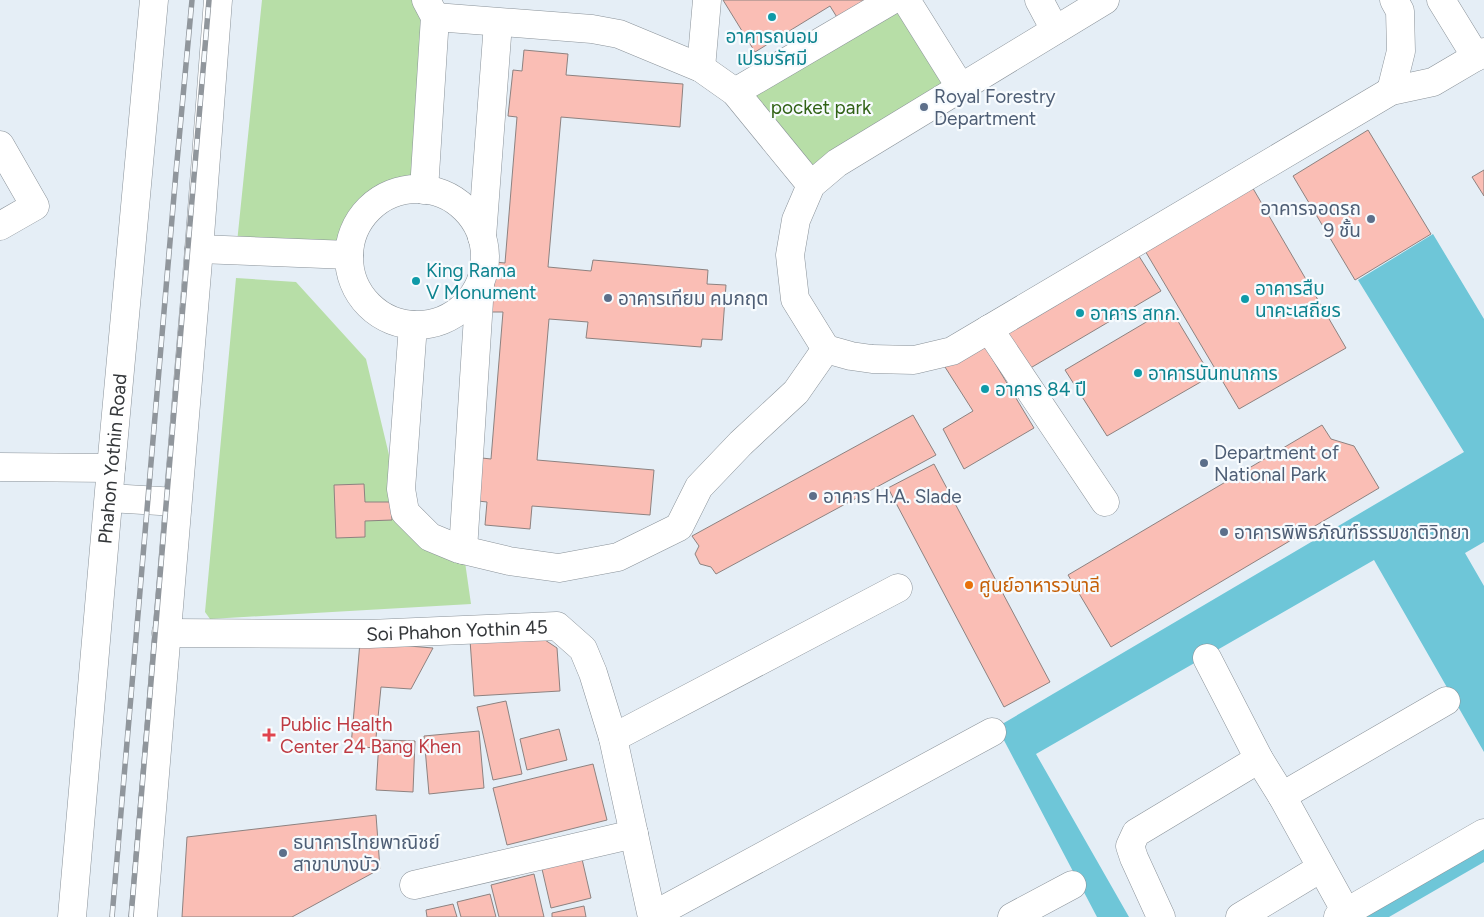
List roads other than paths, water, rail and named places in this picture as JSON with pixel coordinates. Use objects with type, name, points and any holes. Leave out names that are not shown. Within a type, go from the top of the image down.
[{"type":"main road","name":"Phahon Yothin Road","points":[[72,917],[154,0]]},
{"type":"main road","points":[[143,917],[218,0]]},
{"type":"main road","points":[[701,68],[707,0]]},
{"type":"main road","points":[[735,92],[892,0]]},
{"type":"main road","points":[[906,0],[960,88]]},
{"type":"main road","points":[[1039,0],[1055,30]]},
{"type":"main road","points":[[1105,0],[837,163],[811,185],[796,220],[790,255],[795,299],[826,349],[858,357],[914,360],[952,351],[1392,91],[1433,82],[1480,54],[1441,0]]},
{"type":"main road","points":[[1392,91],[1401,52],[1400,11],[1394,0]]},
{"type":"main road","points":[[424,190],[430,9],[508,15],[619,34],[701,68],[735,92],[811,185]]},
{"type":"main road","points":[[482,237],[508,15]]},
{"type":"main road","points":[[0,145],[35,206],[0,226]]},
{"type":"main road","points":[[463,550],[480,285],[486,253],[482,237],[476,222],[454,200],[424,190],[408,190],[393,194],[367,212],[358,225],[349,255],[351,272],[357,289],[367,303],[380,315],[396,322],[413,325],[433,323],[453,315],[468,302],[480,285]]},
{"type":"main road","points":[[199,250],[349,255]]},
{"type":"main road","points":[[413,325],[401,489],[405,512],[430,537],[463,550],[509,561],[559,568],[618,557],[680,527],[699,487],[741,443],[796,392],[826,349]]},
{"type":"main road","points":[[989,329],[1105,502]]},
{"type":"main road","points":[[0,467],[111,468]]},
{"type":"main road","points":[[109,498],[177,502]]},
{"type":"main road","points":[[613,738],[898,588]]},
{"type":"main road","name":"Soi Phahon Yothin 45","points":[[166,633],[369,634],[557,626],[583,649],[593,673],[613,738],[652,916]]},
{"type":"main road","points":[[1207,658],[1259,758],[1322,868],[1342,915],[1484,834]]},
{"type":"main road","points":[[1282,796],[1446,700]]},
{"type":"main road","points":[[652,916],[992,732]]},
{"type":"main road","points":[[1160,917],[1130,846],[1136,833],[1259,758]]},
{"type":"main road","points":[[414,885],[634,834]]},
{"type":"main road","points":[[1240,917],[1322,868]]},
{"type":"main road","points":[[1012,917],[1072,885]]},
{"type":"water","points":[[1433,234],[1484,319],[1484,542],[1465,553],[1484,586],[1484,752],[1374,560],[1036,754],[1129,917],[1097,917],[997,727],[1464,452],[1358,280]]},
{"type":"water","points":[[1484,847],[1484,862],[1389,917],[1365,917]]},
{"type":"railway","points":[[112,917],[192,0]]},
{"type":"railway","points":[[131,917],[209,0]]},
{"type":"place","name":"อาคารถนอม เปรมรัศมี","points":[[772,17]]},
{"type":"place","name":"Royal Forestry Department","points":[[924,107]]},
{"type":"place","name":"อาคารจอดรถ 9 ชั้น","points":[[1371,219]]},
{"type":"place","name":"King Rama V Monument","points":[[416,281]]},
{"type":"place","name":"อาคารเทียม คมกฤต","points":[[608,298]]},
{"type":"place","name":"อาคารสืบ นาคะเสถียร","points":[[1245,299]]},
{"type":"place","name":"อาคาร สทก.","points":[[1080,313]]},
{"type":"place","name":"อาคารนันทนาการ","points":[[1138,373]]},
{"type":"place","name":"อาคาร 84 ปี","points":[[985,389]]},
{"type":"place","name":"Department of National Park","points":[[1204,463]]},
{"type":"place","name":"อาคาร H.A. Slade","points":[[813,496]]},
{"type":"place","name":"อาคารพิพิธภัณฑ์ธรรมชาติวิทยา","points":[[1224,532]]},
{"type":"place","name":"ศูนย์อาหารวนาลี","points":[[969,585]]},
{"type":"place","name":"Public Health Center 24 Bang Khen","points":[[269,735]]},
{"type":"place","name":"ธนาคารไทยพาณิชย์ สาขาบางบัว","points":[[283,853]]},
{"type":"park label","name":"pocket park","points":[[821,107]]}]
